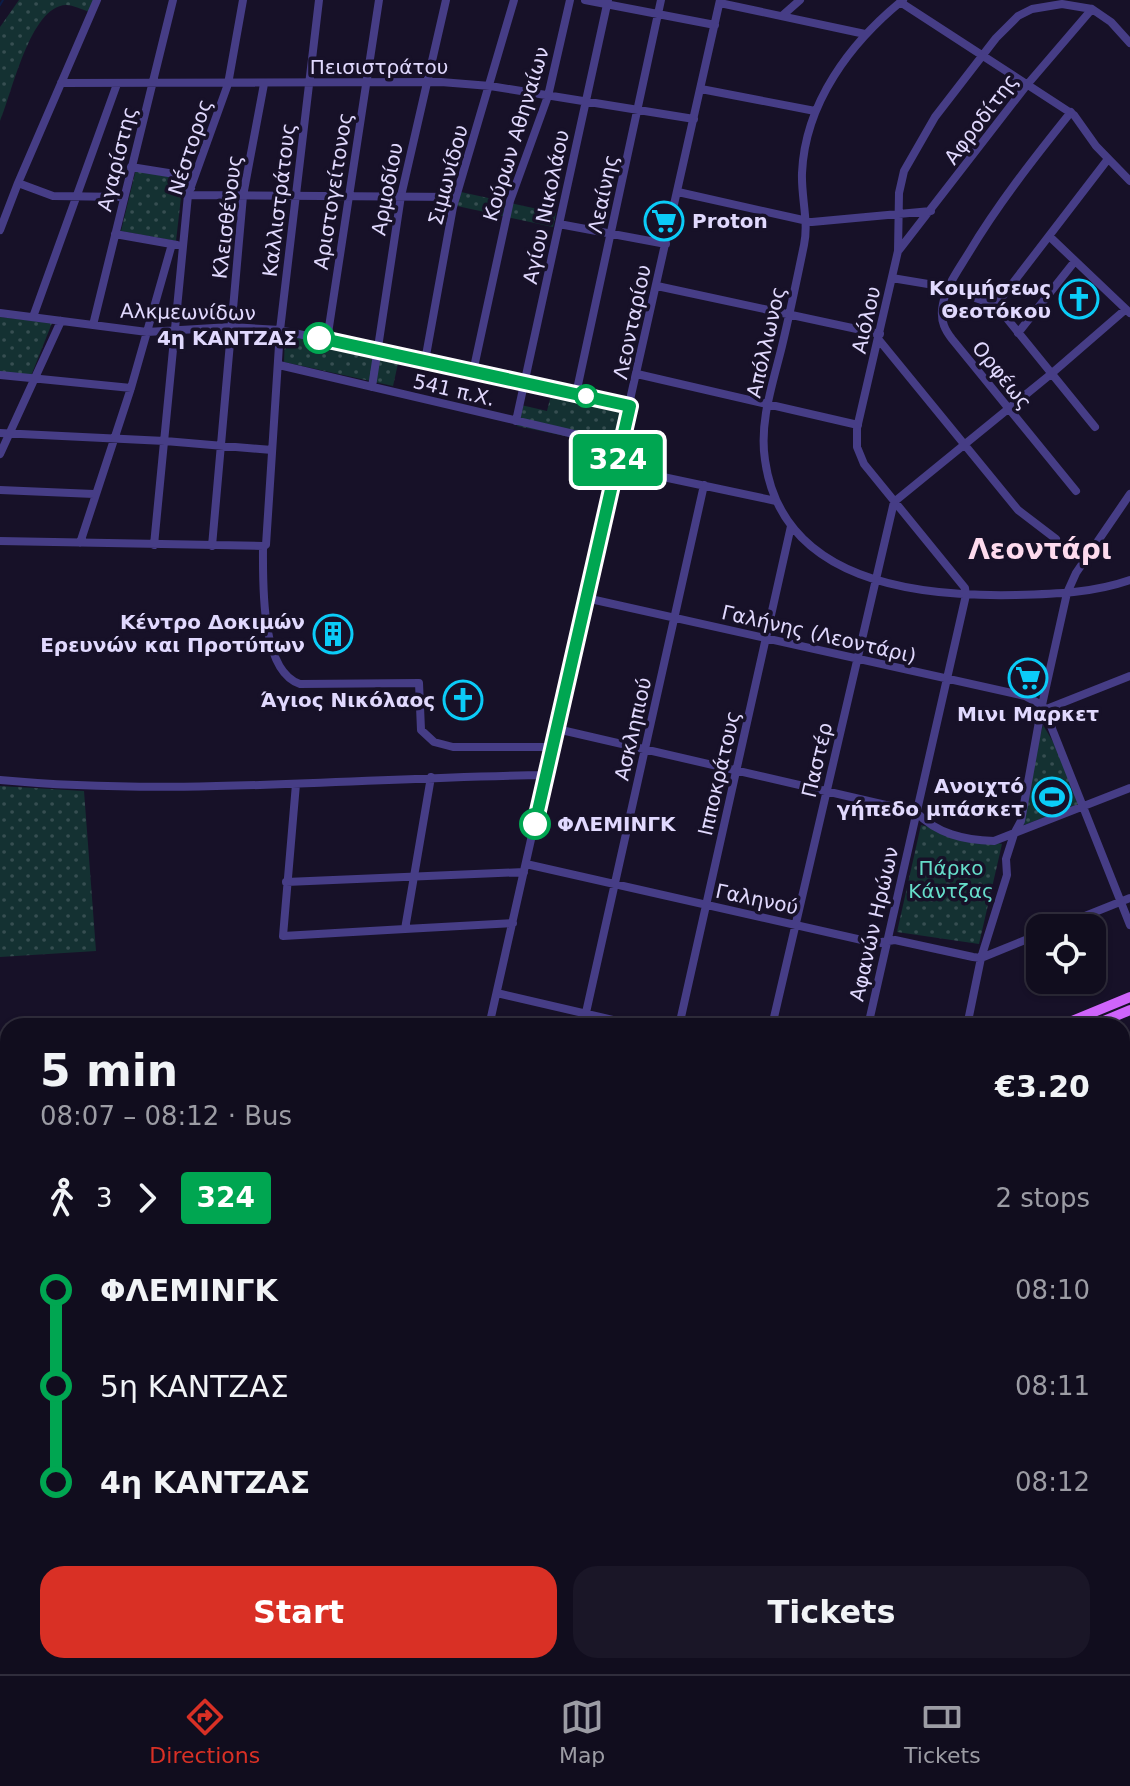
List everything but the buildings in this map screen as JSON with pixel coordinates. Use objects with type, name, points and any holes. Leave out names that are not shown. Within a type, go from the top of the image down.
[{"type":"main road","points":[[1079,1018],[1130,997]]},
{"type":"main road","points":[[1111,1018],[1130,1010]]},
{"type":"street","points":[[0,230],[97,0]]},
{"type":"street","name":"Αγαρίστης","points":[[93,325],[173,0]]},
{"type":"street","name":"Νέστορος","points":[[154,545],[189,192],[228,84],[243,0]]},
{"type":"street","name":"Καλλιστράτους","points":[[319,0],[280,330],[266,545],[263,546],[263,595],[277,663],[291,681],[300,684],[419,683],[421,730],[434,742],[453,747],[553,747]]},
{"type":"street","name":"Αριστογείτονος","points":[[327,340],[379,0]]},
{"type":"street","name":"Αρμοδίου","points":[[372,387],[401,196],[446,0]]},
{"type":"street","name":"Σιμωνίδου","points":[[425,361],[456,197],[514,0]]},
{"type":"street","name":"Κούρων Αθηναίων","points":[[473,372],[510,201],[548,96],[570,0]]},
{"type":"street","points":[[585,0],[715,25]]},
{"type":"street","name":"Λεαίνης","points":[[576,394],[661,0]]},
{"type":"street","points":[[783,15],[800,0]]},
{"type":"street","points":[[720,1],[865,34]]},
{"type":"street","name":"Λεονταρίου","points":[[491,1018],[720,1]]},
{"type":"street","points":[[902,1],[1026,86],[1071,112],[1108,159],[1130,181]]},
{"type":"street","name":"Απόλλωνος","points":[[902,1],[865,34],[841,66],[815,111],[807,137],[802,170],[805,240],[768,405],[764,457],[776,501],[791,526],[823,555],[848,570],[875,580],[918,590],[966,595]]},
{"type":"street","name":"Αγίου Νικολάου","points":[[516,421],[607,2]]},
{"type":"street","name":"Αιόλου","points":[[966,595],[965,588],[861,459],[856,441],[898,251],[899,193],[904,171],[935,117],[996,38],[1022,14],[1054,4],[1082,3],[1111,22],[1130,43]]},
{"type":"street","name":"Αφροδίτης","points":[[898,251],[1026,86],[1092,9]]},
{"type":"street","name":"Πεισιστράτου","points":[[61,83],[425,82],[490,86],[694,119]]},
{"type":"street","points":[[33,317],[117,84]]},
{"type":"street","name":"Κλεισθένους","points":[[212,546],[243,196],[264,84]]},
{"type":"street","points":[[701,89],[815,111]]},
{"type":"street","name":"Ορφέως","points":[[1071,112],[1011,188],[948,288],[942,308],[943,326],[1076,491]]},
{"type":"street","points":[[996,305],[1108,159]]},
{"type":"street","points":[[131,167],[181,175],[189,192],[243,196],[456,197]]},
{"type":"street","points":[[18,183],[53,196],[124,197]]},
{"type":"street","points":[[678,192],[805,220],[931,211]]},
{"type":"street","points":[[559,224],[666,244]]},
{"type":"street","points":[[115,234],[182,246]]},
{"type":"street","points":[[894,502],[1128,311],[1049,236]]},
{"type":"street","points":[[80,543],[131,388],[172,244]]},
{"type":"street","points":[[1018,333],[1075,261]]},
{"type":"street","points":[[892,278],[948,288],[996,305],[1095,427]]},
{"type":"street","points":[[657,286],[790,313],[880,337],[1022,514],[1056,539]]},
{"type":"street","name":"Αλκμεωνίδων","points":[[0,313],[147,332],[231,327],[280,330],[630,406]]},
{"type":"street","points":[[0,454],[5,433],[61,321]]},
{"type":"street","name":"541 π.Χ.","points":[[279,365],[621,445]]},
{"type":"street","points":[[637,374],[858,425]]},
{"type":"street","points":[[0,375],[131,388]]},
{"type":"street","points":[[5,433],[272,450]]},
{"type":"street","points":[[616,467],[776,501]]},
{"type":"street","name":"Ασκληπιού","points":[[585,1018],[704,485]]},
{"type":"street","points":[[0,490],[94,494]]},
{"type":"street","points":[[969,1018],[981,958],[1007,875],[1006,859],[1021,821],[1067,593],[1076,573],[1130,494]]},
{"type":"street","name":"Παστέρ","points":[[774,1018],[894,502]]},
{"type":"street","name":"Ιπποκράτους","points":[[681,1018],[791,526]]},
{"type":"street","points":[[0,541],[263,546]]},
{"type":"street","points":[[966,595],[1067,593],[1130,580]]},
{"type":"street","name":"Αφανών Ηρώων","points":[[870,1018],[966,595]]},
{"type":"street","name":"Γαλήνης (Λεοντάρι)","points":[[586,598],[1025,696],[1043,708]]},
{"type":"street","points":[[1043,708],[1130,676]]},
{"type":"street","points":[[1043,708],[1125,900],[1130,925]]},
{"type":"street","points":[[557,729],[916,812],[928,825],[971,840],[994,841],[1130,788]]},
{"type":"street","points":[[0,780],[100,788],[175,789],[546,775]]},
{"type":"street","points":[[405,929],[431,777]]},
{"type":"street","points":[[296,784],[283,936],[513,923]]},
{"type":"street","name":"Γαληνού","points":[[286,882],[415,877],[525,868],[615,883],[875,943],[895,940],[981,958]]},
{"type":"street","points":[[1090,914],[1125,900]]},
{"type":"street","points":[[981,958],[1026,940]]},
{"type":"street","points":[[497,993],[606,1018]]},
{"type":"green space","points":[[19,0],[94,0],[90,12],[66,5],[53,9],[42,20],[24,53],[0,121],[0,27]]},
{"type":"green space","points":[[136,169],[183,180],[176,241],[121,231]]},
{"type":"green space","points":[[461,192],[556,213],[553,227],[457,206]]},
{"type":"green space","points":[[0,317],[52,323],[31,376],[0,372]]},
{"type":"green space","points":[[285,335],[399,359],[393,386],[284,362]]},
{"type":"green space","points":[[551,395],[623,413],[613,446],[517,426],[521,405],[547,411]]},
{"type":"green space","points":[[1043,725],[1056,747],[1079,804],[1016,828]]},
{"type":"green space","name":"Ανοιχτό γήπεδο μπάσκετ","points":[[1060,783],[1068,801],[1044,810],[1037,793]]},
{"type":"green space","points":[[0,786],[84,791],[96,951],[0,957]]},
{"type":"green space","name":"Πάρκο Κάντζας","points":[[921,825],[1002,844],[979,944],[897,932]]},
{"type":"waterway","points":[[0,5],[3,0]]},
{"type":"bus line","name":"324","points":[[319,338],[630,406],[535,824]]},
{"type":"place","name":"Proton","points":[[664,221]]},
{"type":"place","name":"Κοιμήσεως Θεοτόκου","points":[[1079,299]]},
{"type":"place","name":"4η ΚΑΝΤΖΑΣ","points":[[319,338]]},
{"type":"place","name":"Κέντρο Δοκιμών Ερευνών και Προτύπων","points":[[333,634]]},
{"type":"place","name":"Μινι Μαρκετ","points":[[1028,678]]},
{"type":"place","name":"Άγιος Νικόλαος","points":[[463,700]]},
{"type":"place","name":"Ανοιχτό γήπεδο μπάσκετ","points":[[1052,797]]},
{"type":"place","name":"ΦΛΕΜΙΝΓΚ","points":[[535,824]]},
{"type":"district","name":"Λεοντάρι","points":[[1040,549]]}]
